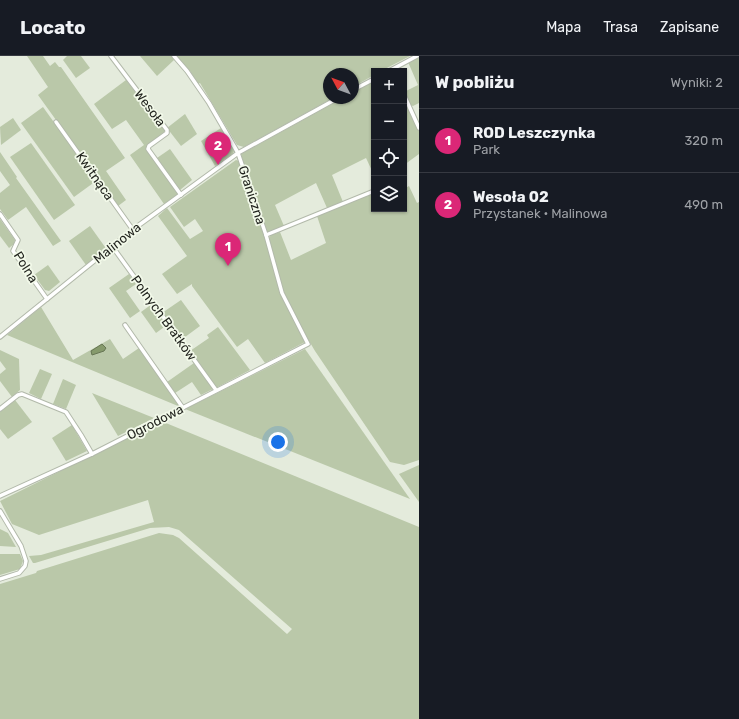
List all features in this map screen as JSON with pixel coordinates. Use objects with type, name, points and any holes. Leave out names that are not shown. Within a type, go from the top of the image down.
[{"type":"street","name":"Wesoła","points":[[111,56],[167,130],[167,133],[149,146],[148,149],[181,195]]},
{"type":"street","name":"Graniczna","points":[[174,56],[210,103],[238,153],[266,236],[282,293],[308,344]]},
{"type":"street","points":[[395,68],[417,56]]},
{"type":"street","points":[[359,87],[371,81]]},
{"type":"street","points":[[407,102],[419,128]]},
{"type":"street","name":"Malinowa","points":[[0,337],[112,246],[238,153],[327,104]]},
{"type":"street","name":"Kwitnąca","points":[[56,122],[133,230]]},
{"type":"street","points":[[266,236],[371,192]]},
{"type":"street","name":"Polna","points":[[0,214],[18,240],[13,251],[47,299]]},
{"type":"street","name":"Polnych Bratków","points":[[112,246],[216,390]]},
{"type":"street","points":[[125,325],[183,408]]},
{"type":"street","name":"Ogrodowa","points":[[0,496],[92,454],[308,344]]},
{"type":"street","points":[[0,409],[18,394],[22,394],[64,411],[71,419],[92,454]]},
{"type":"street","points":[[0,510],[21,546],[25,555],[26,564],[17,574],[0,579]]},
{"type":"shaded area","points":[[27,56],[43,56],[50,66],[55,62],[59,67],[61,67],[125,158],[106,171],[126,200],[118,206],[38,95],[48,87]]},
{"type":"shaded area","points":[[67,56],[81,56],[90,68],[76,78],[63,60]]},
{"type":"shaded area","points":[[140,56],[172,56],[174,60],[157,76]]},
{"type":"shaded area","points":[[176,56],[410,56],[387,68],[371,68],[371,77],[359,84],[359,68],[323,68],[323,104],[244,147],[237,145],[200,83],[198,84],[190,71]]},
{"type":"shaded area","points":[[419,56],[419,103],[413,106],[410,105],[407,98],[407,90],[418,85],[408,62]]},
{"type":"shaded area","points":[[126,80],[165,131],[146,147],[178,194],[164,204],[130,155],[144,145],[126,120],[112,129],[94,104]]},
{"type":"shaded area","points":[[371,83],[371,169],[366,158],[332,175],[343,202],[327,208],[316,183],[275,205],[284,226],[269,233],[267,232],[250,187],[241,154],[332,104],[359,104],[359,89]]},
{"type":"shaded area","points":[[407,105],[419,131],[419,154],[407,163]]},
{"type":"shaded area","points":[[43,107],[96,181],[74,197],[21,123]]},
{"type":"shaded area","points":[[185,114],[197,134],[181,146],[167,128]]},
{"type":"shaded area","points":[[13,118],[21,130],[1,145],[0,127]]},
{"type":"shaded area","points":[[221,128],[234,151],[233,154],[215,166],[201,141]]},
{"type":"shaded area","points":[[31,143],[75,205],[54,220],[10,157]]},
{"type":"shaded area","points":[[170,149],[192,180],[180,190],[157,158]]},
{"type":"shaded area","points":[[0,152],[17,177],[16,178],[61,241],[53,246],[26,207],[8,220],[0,209],[0,193],[10,185],[0,171]]},
{"type":"shaded area","points":[[236,160],[239,161],[260,222],[282,296],[305,342],[265,363],[248,339],[237,347],[192,284],[177,294],[162,274],[187,256],[158,216],[167,208],[190,239],[203,231],[195,219],[184,227],[170,207]]},
{"type":"shaded area","points":[[409,186],[417,203],[419,202],[419,460],[404,465],[390,462],[315,351],[295,317],[284,294],[269,238],[271,235],[280,232],[291,260],[326,243],[317,216],[371,193],[371,212],[407,212],[407,187]]},
{"type":"shaded area","points":[[0,219],[15,240],[14,244],[9,248],[0,236]]},
{"type":"shaded area","points":[[90,226],[105,247],[105,250],[86,265],[69,241]]},
{"type":"shaded area","points":[[48,265],[60,282],[49,291],[45,290],[34,275]]},
{"type":"shaded area","points":[[129,274],[136,284],[126,291],[140,311],[130,318],[109,288]]},
{"type":"shaded area","points":[[181,300],[200,326],[181,340],[162,313]]},
{"type":"shaded area","points":[[152,304],[167,325],[156,333],[141,312]]},
{"type":"shaded area","points":[[41,307],[73,360],[110,339],[123,359],[139,348],[180,405],[178,406],[7,335]]},
{"type":"shaded area","points":[[218,327],[250,370],[216,388],[190,351],[209,338],[207,335]]},
{"type":"shaded area","points":[[102,344],[106,348],[104,351],[92,355],[91,351]]},
{"type":"shaded area","points":[[305,349],[410,499],[185,409]]},
{"type":"shaded area","points":[[0,350],[19,359],[20,390],[12,397],[0,381],[0,374],[6,369],[0,361]]},
{"type":"shaded area","points":[[194,363],[213,389],[201,395],[192,382],[175,393],[167,382]]},
{"type":"shaded area","points":[[40,369],[52,374],[41,399],[29,393]]},
{"type":"shaded area","points":[[63,379],[76,385],[66,409],[53,404]]},
{"type":"shaded area","points":[[92,393],[154,418],[118,436]]},
{"type":"shaded area","points":[[15,400],[32,422],[8,439],[0,429],[0,412]]},
{"type":"shaded area","points":[[161,421],[419,527],[419,719],[0,719],[0,584],[159,533],[173,535],[179,538],[287,634],[292,629],[179,530],[169,527],[150,528],[33,563],[29,556],[41,555],[154,522],[148,500],[39,535],[12,524],[0,501]]},
{"type":"shaded area","points":[[72,425],[87,451],[66,461],[52,438]]},
{"type":"shaded area","points":[[419,465],[419,502],[399,474]]},
{"type":"shaded area","points":[[0,529],[8,533],[16,547],[0,546]]},
{"type":"shaded area","points":[[0,554],[20,554],[23,561],[20,569],[0,575]]},
{"type":"place","name":"Wesoła 02","points":[[218,165]]},
{"type":"place","name":"ROD Leszczynka","points":[[228,266]]}]
